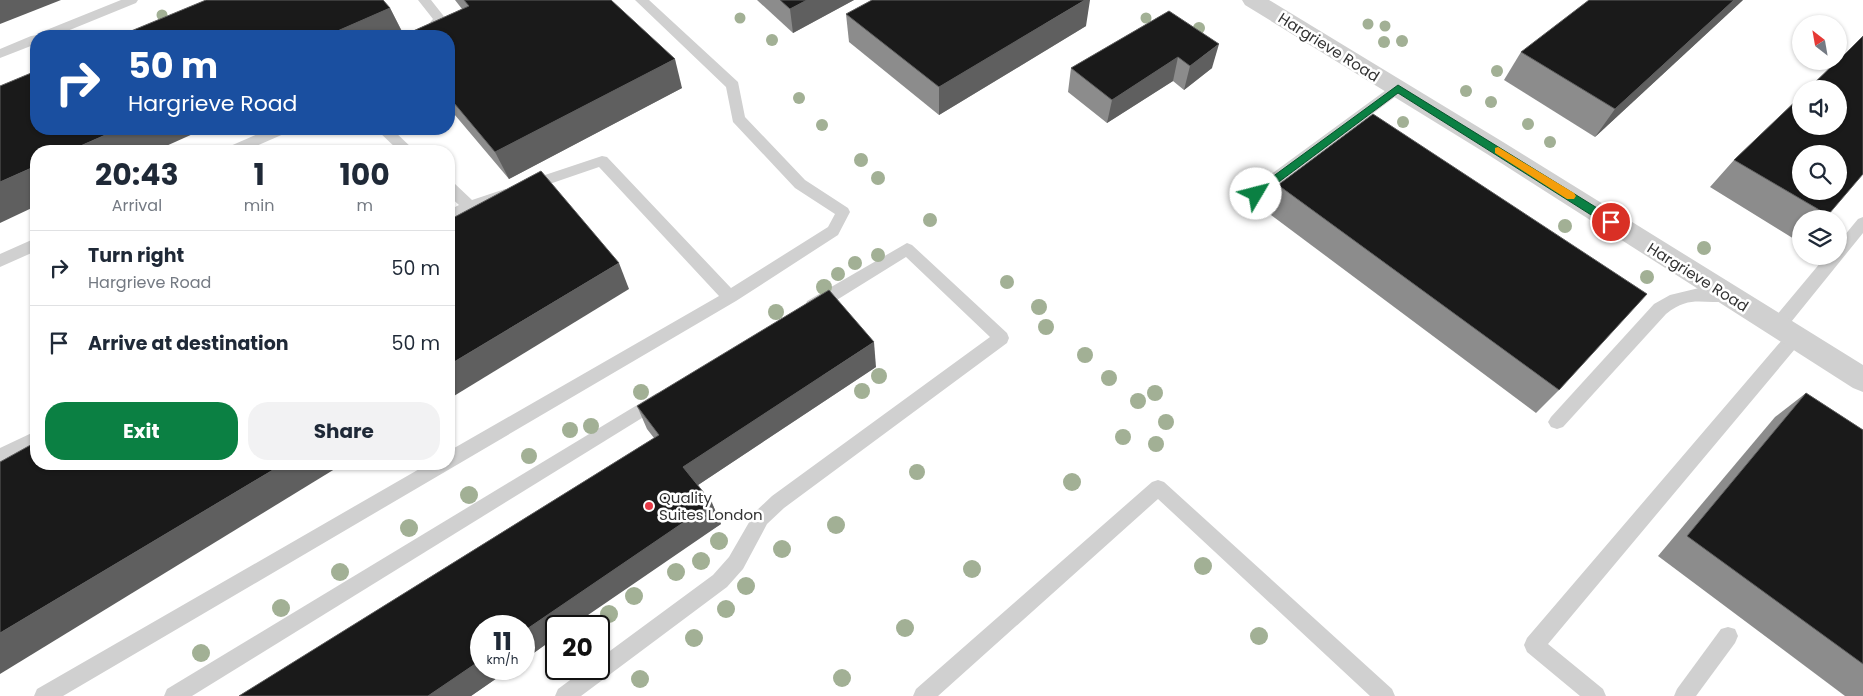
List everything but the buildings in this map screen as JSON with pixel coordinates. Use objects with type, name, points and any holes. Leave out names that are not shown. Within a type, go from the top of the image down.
[{"type":"street","name":"Hargrieve Road","points":[[1253,0],[1398,88],[1863,380]]},
{"type":"lane","points":[[59,30],[132,0]]},
{"type":"lane","points":[[424,0],[440,19],[430,30]]},
{"type":"lane","points":[[455,457],[730,297],[833,231],[842,212],[800,184],[738,119],[733,85],[641,0]]},
{"type":"lane","points":[[0,54],[30,42]]},
{"type":"lane","points":[[1256,194],[1398,88]]},
{"type":"lane","points":[[246,145],[268,135]]},
{"type":"lane","points":[[390,135],[401,145]]},
{"type":"lane","points":[[455,214],[470,206],[602,161],[730,297]]},
{"type":"lane","points":[[455,192],[470,206]]},
{"type":"lane","points":[[1847,242],[1863,223]]},
{"type":"lane","points":[[0,261],[30,247]]},
{"type":"lane","points":[[565,696],[720,581],[736,563],[761,518],[778,502],[1000,338],[906,249],[798,315]]},
{"type":"lane","points":[[1596,696],[1534,645],[1786,332],[1829,265]]},
{"type":"lane","points":[[1557,422],[1660,309],[1674,299],[1690,294],[1726,295]]},
{"type":"lane","points":[[174,696],[673,390]]},
{"type":"lane","points":[[0,457],[30,441]]},
{"type":"lane","points":[[44,696],[433,470]]},
{"type":"lane","points":[[923,696],[1158,488],[1385,696]]},
{"type":"lane","points":[[1684,696],[1728,636]]},
{"type":"slow traffic","points":[[1498,150],[1571,196]]},
{"type":"place","name":"Quality Suites London","points":[[649,506]]},
{"type":"route","points":[[1256,194],[1398,88],[1611,222]]}]
